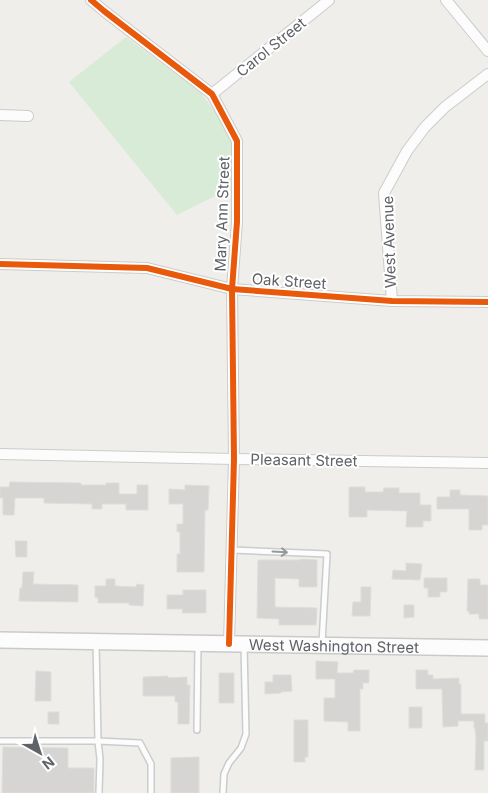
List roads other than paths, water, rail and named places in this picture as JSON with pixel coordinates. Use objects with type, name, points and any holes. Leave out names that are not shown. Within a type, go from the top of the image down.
[{"type":"main road","name":"West Washington Street","points":[[0,640],[488,648]]},
{"type":"street","name":"Mary Ann Street","points":[[91,0],[212,94],[236,141],[237,222],[232,289],[234,459],[228,644]]},
{"type":"street","name":"Carol Street","points":[[212,94],[329,0]]},
{"type":"street","points":[[446,0],[488,51]]},
{"type":"street","name":"West Avenue","points":[[392,301],[384,193],[407,151],[425,127],[445,107],[488,74]]},
{"type":"street","points":[[0,115],[28,116]]},
{"type":"street","name":"Oak Street","points":[[0,264],[147,268],[232,289],[392,301],[488,302]]},
{"type":"street","name":"Pleasant Street","points":[[0,454],[488,463]]},
{"type":"lane","points":[[231,550],[327,554],[322,646]]},
{"type":"lane","points":[[96,642],[100,759],[99,793]]},
{"type":"lane","points":[[197,730],[198,644]]},
{"type":"lane","points":[[223,793],[224,774],[229,763],[241,748],[246,734],[244,645]]},
{"type":"lane","points":[[0,741],[140,743],[151,764],[151,793]]}]
